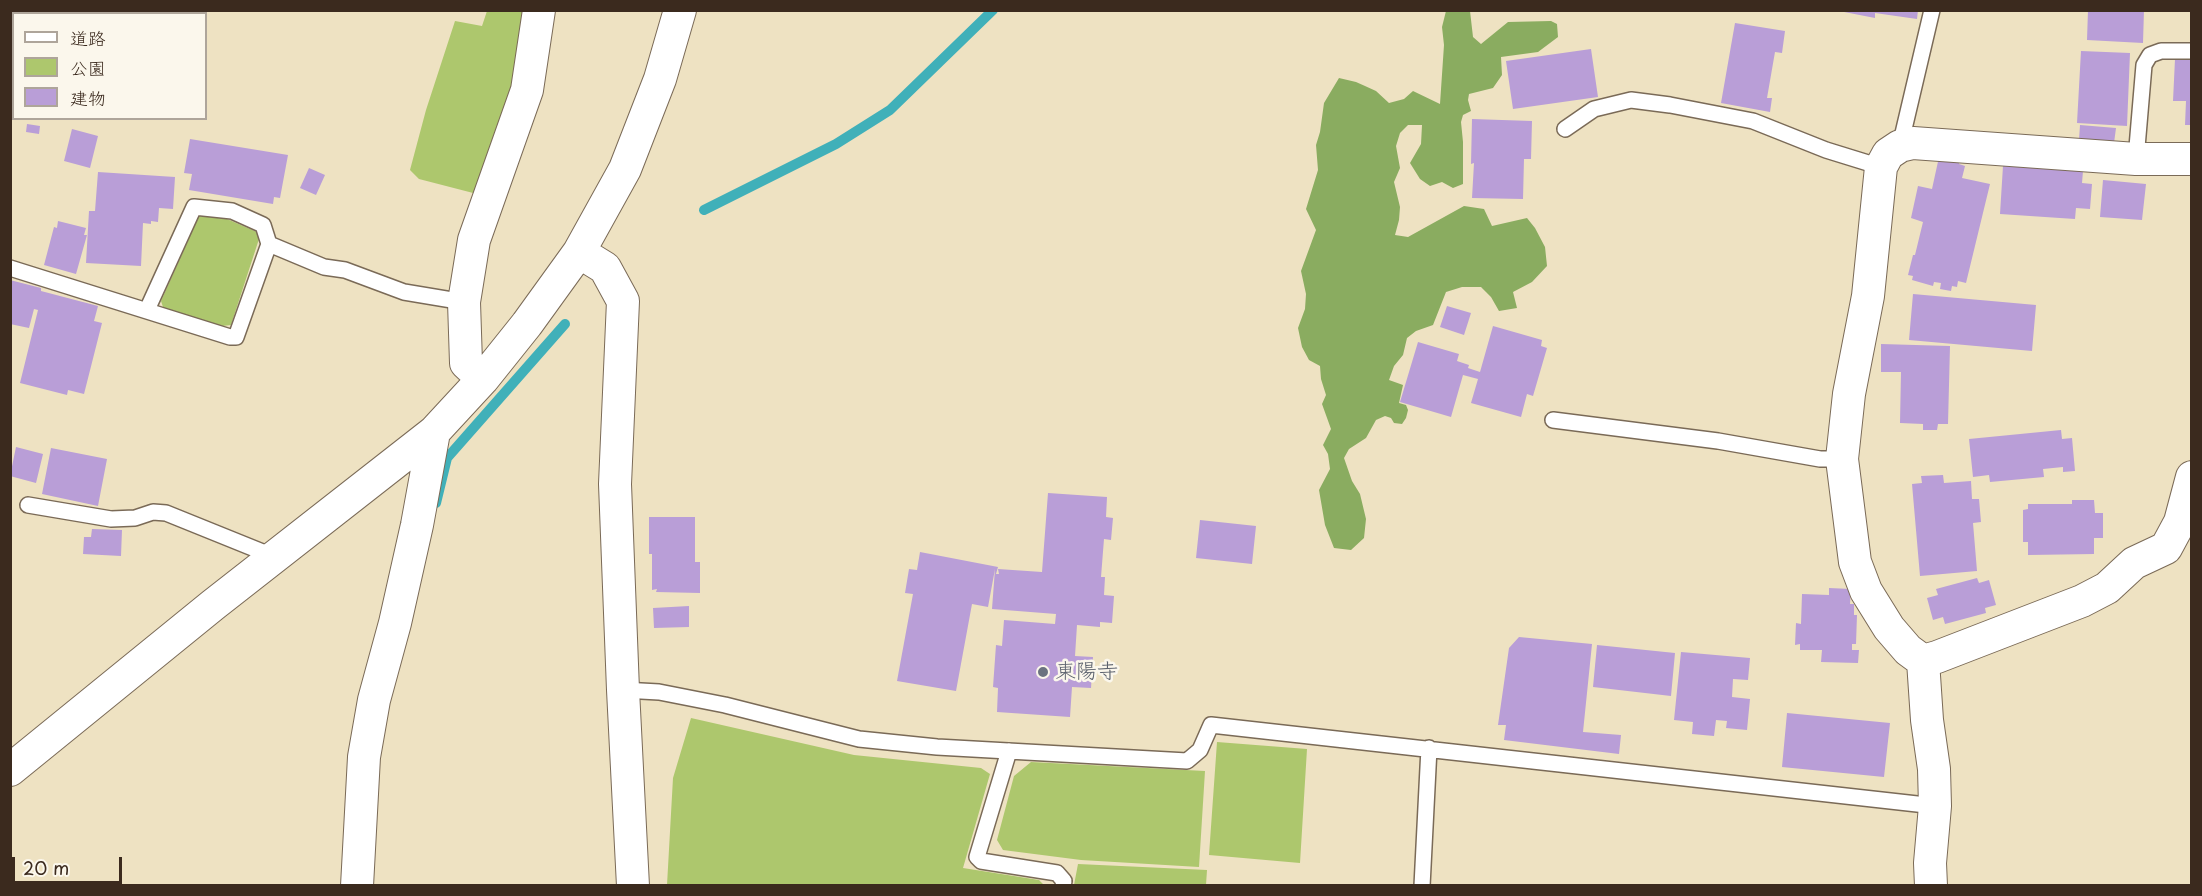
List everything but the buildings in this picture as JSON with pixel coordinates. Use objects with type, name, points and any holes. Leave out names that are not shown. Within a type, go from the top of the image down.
[{"type":"street","points":[[483,379],[466,363],[464,302],[474,240],[490,189],[527,90],[539,10]]},
{"type":"street","points":[[10,770],[275,556],[434,432],[483,379],[527,324],[579,252],[625,169],[660,79],[680,10]]},
{"type":"street","points":[[1931,885],[1930,863],[1935,806],[1934,769],[1927,720],[1923,661],[1908,650],[1889,628],[1866,591],[1855,562],[1842,459],[1849,394],[1891,156],[1929,143],[2136,159],[2192,159]]},
{"type":"street","points":[[579,252],[605,268],[623,300],[615,484],[633,885]]},
{"type":"street","points":[[357,885],[364,757],[374,700],[395,623],[417,525],[434,432]]},
{"type":"street","points":[[1923,661],[2082,601],[2107,588],[2134,563],[2179,550],[2180,522],[2192,477]]},
{"type":"lane","points":[[1565,129],[1594,109],[1631,100],[1753,121],[1826,150],[1891,156],[1932,10]]},
{"type":"lane","points":[[2136,159],[2144,65],[2150,55],[2161,51],[2192,51]]},
{"type":"lane","points":[[10,268],[230,337],[236,337],[269,244],[263,225],[232,211],[194,207],[147,310]]},
{"type":"lane","points":[[269,244],[324,267],[345,270],[404,291],[464,302]]},
{"type":"lane","points":[[1553,420],[1718,441],[1820,459],[1842,459]]},
{"type":"lane","points":[[28,505],[111,519],[135,519],[153,513],[166,513],[275,556]]},
{"type":"lane","points":[[623,690],[659,692],[725,705],[859,739],[937,747],[1187,761],[1200,750],[1211,725],[1935,806]]},
{"type":"lane","points":[[1422,885],[1429,748]]},
{"type":"lane","points":[[1009,751],[977,857],[981,861],[1057,873],[1064,880],[1063,885]]},
{"type":"green space","points":[[487,11],[532,11],[522,83],[477,194],[419,179],[410,170],[426,110],[455,21],[482,26]]},
{"type":"green space","points":[[1446,11],[1470,11],[1473,37],[1481,44],[1508,22],[1551,21],[1557,24],[1558,37],[1538,52],[1501,57],[1502,75],[1493,88],[1469,94],[1471,111],[1463,115],[1461,122],[1463,184],[1453,188],[1442,182],[1430,186],[1420,179],[1410,163],[1421,144],[1422,125],[1408,125],[1400,133],[1396,146],[1400,168],[1394,182],[1400,207],[1395,235],[1408,237],[1464,206],[1484,209],[1492,226],[1527,218],[1545,247],[1547,266],[1532,282],[1513,292],[1517,308],[1499,311],[1491,297],[1481,287],[1462,287],[1446,292],[1433,325],[1416,331],[1407,338],[1403,355],[1394,366],[1389,380],[1403,385],[1399,403],[1406,405],[1408,410],[1406,418],[1402,424],[1394,423],[1391,418],[1385,416],[1376,420],[1366,438],[1349,449],[1344,458],[1352,481],[1360,494],[1366,519],[1364,538],[1351,550],[1334,548],[1325,525],[1319,490],[1330,469],[1328,454],[1323,445],[1331,429],[1322,404],[1326,395],[1320,366],[1309,360],[1302,347],[1298,328],[1305,309],[1306,294],[1301,271],[1316,230],[1306,209],[1318,170],[1316,145],[1324,103],[1339,78],[1356,82],[1376,91],[1389,103],[1404,99],[1413,91],[1440,104],[1444,45],[1442,27]]},
{"type":"green space","points":[[199,216],[227,219],[257,232],[259,239],[231,325],[222,326],[164,310],[161,301]]},
{"type":"green space","points":[[691,718],[854,755],[981,768],[990,774],[963,868],[1039,880],[1044,885],[667,885],[673,778]]},
{"type":"green space","points":[[1217,742],[1307,749],[1300,863],[1209,855]]},
{"type":"green space","points":[[1031,762],[1205,771],[1199,867],[1081,860],[1003,850],[997,840],[1014,776]]},
{"type":"green space","points":[[1078,864],[1207,870],[1206,885],[1074,885]]},
{"type":"waterway","points":[[704,210],[836,144],[890,110],[993,10]]},
{"type":"waterway","points":[[436,503],[447,458],[565,324]]},
{"type":"place","name":"東陽寺","points":[[1043,672]]}]
